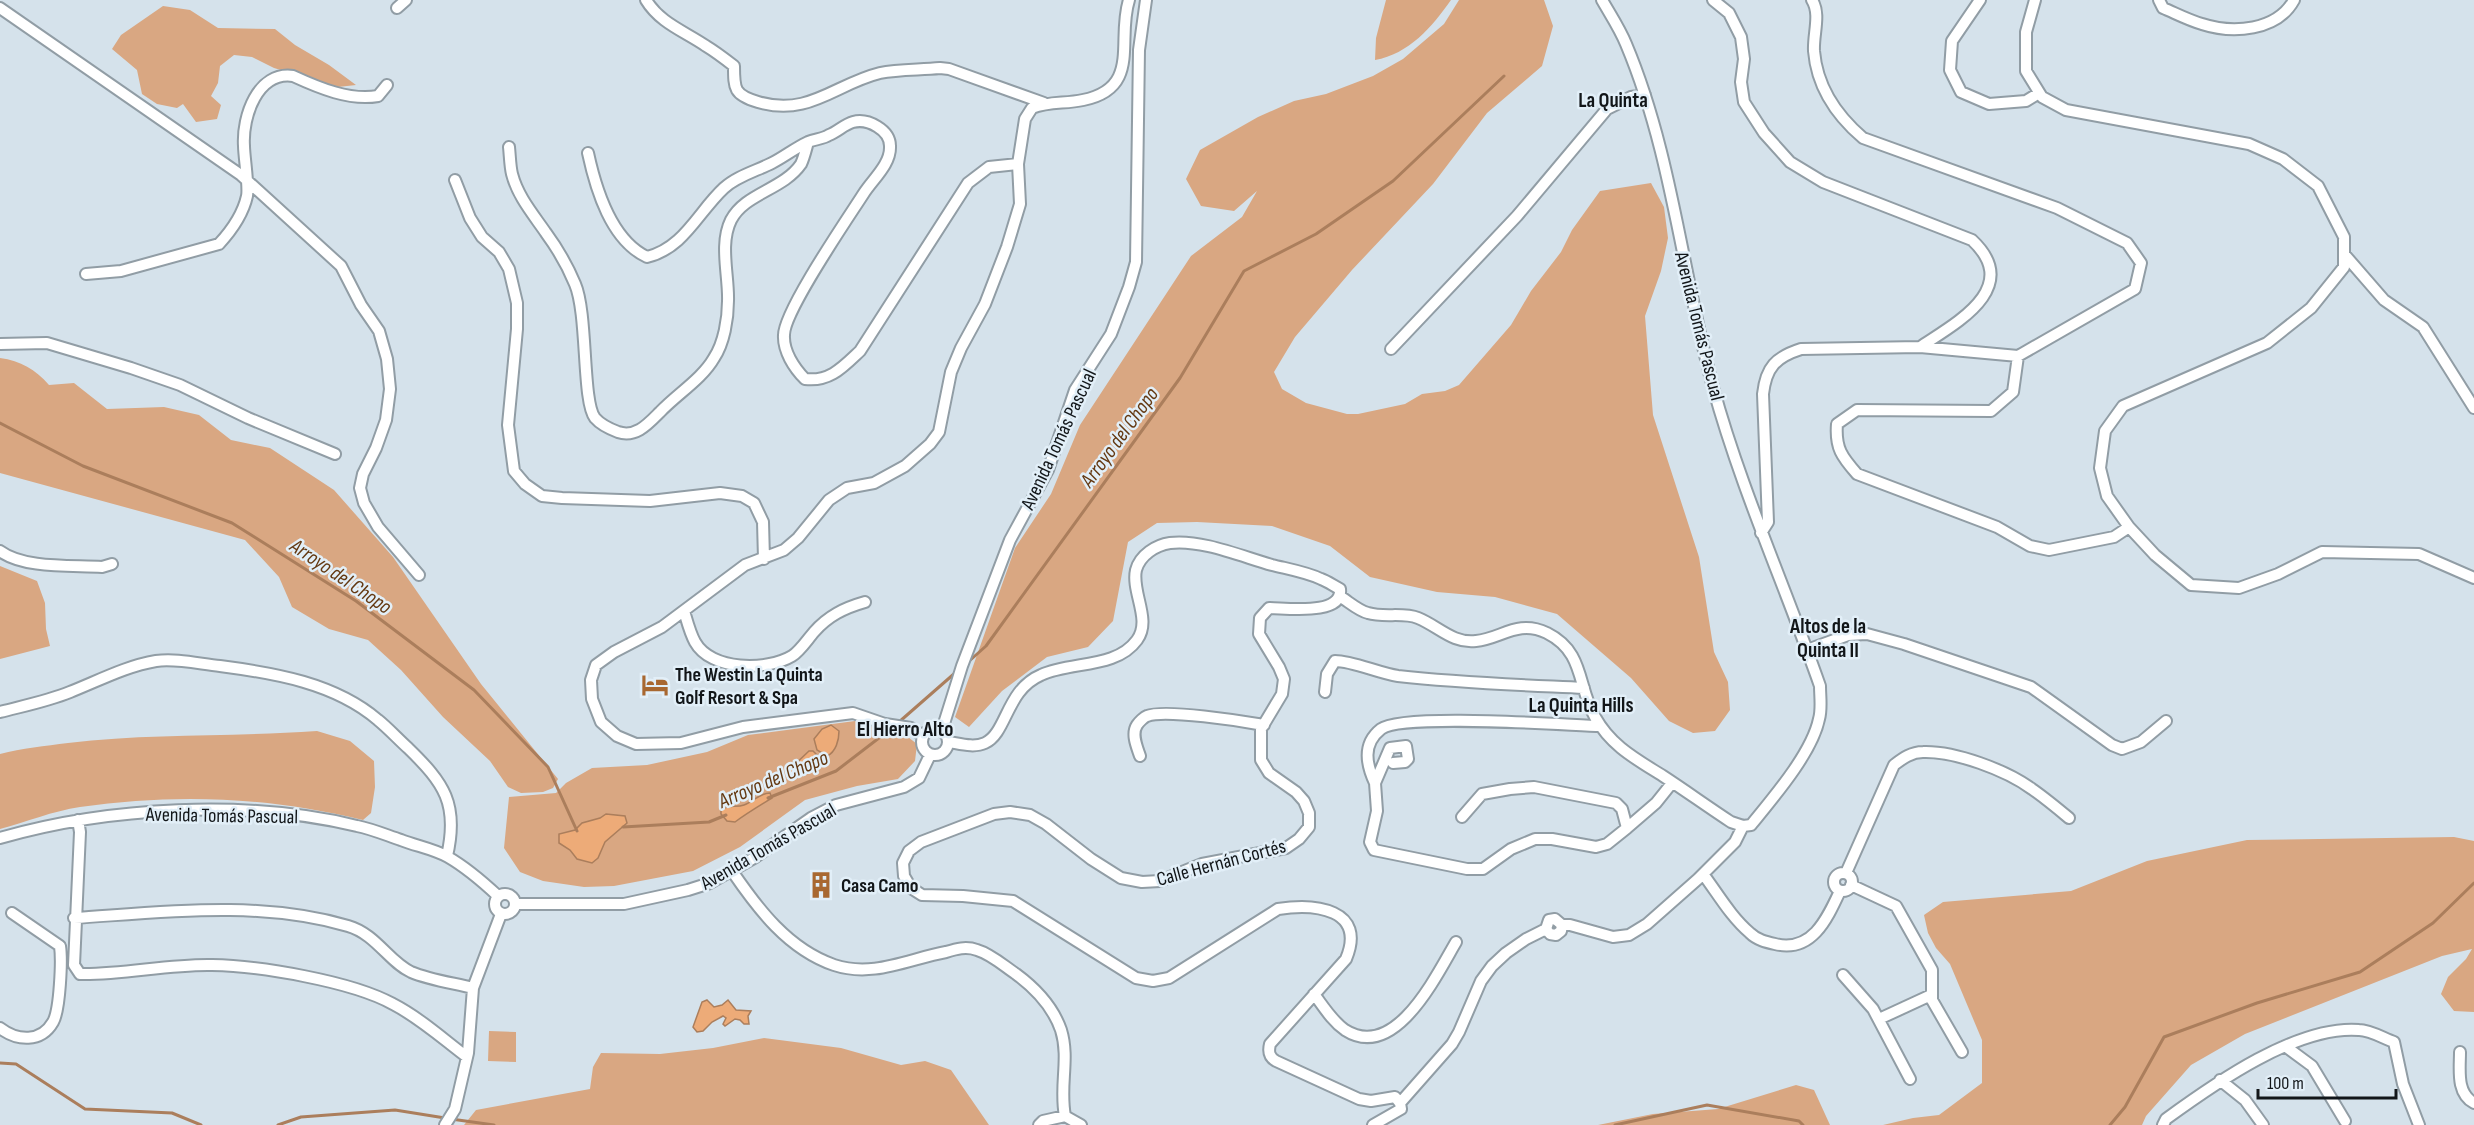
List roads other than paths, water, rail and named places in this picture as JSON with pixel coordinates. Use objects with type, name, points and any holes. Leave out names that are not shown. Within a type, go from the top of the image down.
[{"type":"street","points":[[646,0],[653,12],[668,24],[707,46],[734,66],[734,87],[743,98],[767,105],[799,106],[880,73],[939,68],[949,69],[1044,103]]},
{"type":"street","points":[[923,736],[911,728],[885,724],[853,713],[743,727],[681,743],[636,744],[617,736],[601,722],[592,699],[591,680],[596,665],[614,652],[662,627],[745,565],[784,550],[798,538],[829,500],[847,488],[874,483],[905,466],[930,444],[939,432],[951,372],[985,304],[1007,247],[1020,204],[1018,164],[1025,119],[1032,108],[1044,103],[1083,100],[1104,92],[1116,83],[1123,66],[1129,0]]},
{"type":"street","name":"Avenida Tomás Pascual","points":[[942,730],[962,666],[1010,540],[1048,470],[1076,390],[1111,334],[1136,262],[1139,50],[1146,0]]},
{"type":"street","name":"Avenida Tomás Pascual","points":[[1400,1103],[1452,1044],[1481,981],[1506,953],[1546,928],[1550,934],[1556,935],[1561,931],[1562,925],[1613,937],[1629,935],[1647,924],[1735,842],[1743,826],[1751,825],[1813,739],[1820,719],[1820,686],[1761,533],[1713,387],[1692,301],[1661,152],[1645,95],[1625,41],[1602,0]]},
{"type":"street","points":[[1713,0],[1729,13],[1741,37],[1744,58],[1741,82],[1744,102],[1764,133],[1790,162],[1823,182],[1972,240],[1984,252],[1988,264],[1989,286],[1974,309],[1920,346]]},
{"type":"street","points":[[1761,533],[1768,522],[1764,379],[1772,365],[1786,354],[1802,349],[1920,346],[2018,356],[2135,289],[2141,263],[2127,243],[2057,208],[1863,138],[1844,122],[1825,93],[1814,51],[1816,7],[1812,0]]},
{"type":"street","points":[[1980,0],[1953,41],[1950,70],[1961,92],[1989,104],[2026,101],[2039,93]]},
{"type":"street","points":[[2035,0],[2026,32],[2026,71],[2042,98],[2066,110],[2249,144],[2283,159],[2318,186],[2344,237],[2344,267],[2311,308],[2266,343],[2123,406],[2105,431],[2100,468],[2107,496],[2129,528],[2155,555],[2190,585],[2239,588],[2278,574],[2322,552],[2419,554],[2474,578]]},
{"type":"street","points":[[2159,0],[2163,8],[2203,25],[2247,30],[2276,20],[2294,0]]},
{"type":"street","points":[[0,8],[245,180],[341,266],[361,305],[380,331],[387,358],[390,389],[386,420],[363,474],[360,488],[364,503],[378,527],[419,575]]},
{"type":"street","points":[[86,273],[121,271],[219,244],[239,215],[248,194],[243,143],[247,117],[258,93],[269,80],[285,75],[293,76],[345,95],[363,99],[378,96],[387,85]]},
{"type":"street","points":[[1391,349],[1517,216],[1607,109],[1631,97],[1645,95]]},
{"type":"street","points":[[588,153],[604,202],[617,232],[628,246],[647,257],[659,255],[687,233],[723,188],[808,142],[828,136],[854,121],[869,122],[885,132],[891,144],[889,158],[814,273],[790,314],[783,333],[784,345],[796,370],[805,380],[824,379],[837,373],[860,351],[968,183],[988,167],[1018,164]]},
{"type":"street","points":[[510,147],[512,174],[521,197],[547,234],[575,284],[582,305],[590,399],[594,417],[609,429],[625,434],[637,432],[650,422],[677,394],[698,379],[715,357],[723,334],[728,302],[726,246],[730,222],[740,207],[779,184],[791,174],[802,162],[808,142]]},
{"type":"street","points":[[455,180],[470,218],[482,237],[499,252],[509,269],[517,303],[517,329],[508,425],[514,471],[525,484],[542,495],[562,498],[650,501],[720,493],[742,496],[754,503],[763,522],[764,559]]},
{"type":"street","points":[[2344,254],[2384,300],[2423,327],[2474,408]]},
{"type":"street","points":[[0,344],[47,343],[131,368],[180,385],[248,418],[335,454]]},
{"type":"street","points":[[2018,356],[2013,392],[1991,411],[1857,410],[1837,424],[1836,439],[1843,458],[1857,474],[1997,526],[2030,546],[2049,550],[2114,537],[2129,528]]},
{"type":"street","points":[[949,742],[971,746],[986,742],[997,733],[1007,708],[1023,685],[1042,674],[1118,656],[1131,648],[1140,636],[1143,620],[1135,587],[1137,568],[1143,556],[1170,543],[1196,544],[1320,578],[1341,590],[1341,597],[1367,613],[1417,617],[1456,640],[1477,641],[1509,629],[1546,633],[1568,648],[1579,667],[1594,716],[1600,726],[1626,754],[1731,822],[1743,826]]},
{"type":"street","points":[[0,551],[33,563],[106,568],[112,564]]},
{"type":"street","name":"Calle Hernán Cortés","points":[[1341,597],[1339,601],[1322,609],[1269,608],[1260,618],[1259,634],[1284,679],[1282,694],[1261,729],[1261,760],[1269,773],[1296,792],[1304,801],[1309,813],[1309,826],[1299,839],[1286,848],[1202,864],[1160,881],[1142,882],[1121,878],[1030,815],[1010,812],[994,814],[921,842],[909,851],[903,863],[904,876],[911,888],[922,895],[1013,901],[1136,978],[1153,981],[1169,978],[1278,909],[1293,906],[1329,910],[1343,917],[1351,931],[1352,946],[1346,959],[1270,1044],[1268,1050],[1271,1058],[1359,1099],[1371,1101],[1395,1097],[1400,1103]]},
{"type":"street","points":[[684,612],[695,643],[706,655],[726,663],[754,667],[776,664],[795,654],[833,615],[865,602]]},
{"type":"street","points":[[1807,650],[1848,635],[1867,634],[1904,644],[2031,687],[2112,745],[2122,749],[2141,742],[2166,721]]},
{"type":"street","points":[[0,712],[67,693],[128,669],[158,661],[188,662],[285,676],[348,700],[377,718],[425,764],[442,785],[449,804],[452,835],[447,856]]},
{"type":"street","points":[[1325,692],[1327,674],[1335,661],[1344,661],[1390,675],[1446,681],[1584,688]]},
{"type":"street","points":[[1140,756],[1134,734],[1137,724],[1146,716],[1183,715],[1264,725]]},
{"type":"street","points":[[1600,726],[1425,721],[1393,724],[1383,728],[1373,737],[1367,751],[1367,765],[1375,783],[1377,811],[1370,842],[1374,850],[1467,869],[1483,869],[1511,849],[1535,839],[1552,839],[1596,848],[1607,844],[1627,828],[1656,803],[1672,783]]},
{"type":"street","points":[[931,728],[942,730],[949,742],[946,750],[939,755],[930,755],[924,750],[923,736],[931,728]]},
{"type":"street","points":[[1375,783],[1390,748],[1406,746],[1408,759],[1405,762],[1393,763]]},
{"type":"street","points":[[1846,873],[1894,765],[1906,756],[1922,752],[1981,763],[2032,789],[2069,818]]},
{"type":"street","name":"Avenida Tomás Pascual","points":[[515,904],[624,904],[710,883],[754,858],[811,818],[828,810],[904,787],[919,778],[930,755]]},
{"type":"street","points":[[1462,817],[1482,794],[1534,787],[1616,802],[1622,808],[1627,828]]},
{"type":"street","name":"Avenida Tomás Pascual","points":[[0,838],[46,825],[178,810],[264,812],[308,816],[358,826],[447,856],[474,874],[498,896]]},
{"type":"street","points":[[78,820],[80,832],[73,944],[74,965],[80,974],[101,975],[212,965],[280,973],[336,983],[391,1003],[418,1019],[467,1057]]},
{"type":"street","points":[[732,871],[759,909],[787,937],[834,965],[857,970],[880,969],[932,954],[966,948],[978,950],[990,956],[1025,981],[1044,1000],[1060,1028],[1066,1050],[1061,1097],[1065,1116]]},
{"type":"street","points":[[1846,873],[1851,878],[1851,885],[1847,890],[1840,891],[1834,886],[1834,879],[1839,874],[1846,873]]},
{"type":"street","points":[[1703,874],[1749,933],[1760,940],[1779,945],[1793,946],[1807,941],[1827,919],[1840,891]]},
{"type":"street","points":[[1851,885],[1896,906],[1932,970],[1932,1000],[1962,1052]]},
{"type":"street","points":[[505,894],[511,896],[515,904],[511,913],[501,914],[495,906],[498,896],[505,894]]},
{"type":"street","points":[[74,918],[205,910],[250,910],[296,916],[349,926],[367,934],[409,971],[473,988]]},
{"type":"street","points":[[12,913],[60,946],[73,944]]},
{"type":"street","points":[[445,1125],[455,1109],[467,1057],[473,988],[501,914]]},
{"type":"street","points":[[1314,994],[1343,1029],[1362,1037],[1374,1038],[1384,1035],[1400,1023],[1420,999],[1456,942]]},
{"type":"street","points":[[0,1028],[22,1039],[37,1035],[53,1023],[61,965],[60,946]]},
{"type":"street","points":[[1843,975],[1874,1009],[1910,1079]]},
{"type":"street","points":[[1879,1020],[1931,995]]},
{"type":"street","points":[[2163,1125],[2166,1119],[2220,1080],[2285,1046],[2321,1033],[2360,1029],[2394,1042],[2403,1084],[2419,1125]]},
{"type":"street","points":[[2285,1046],[2312,1066],[2345,1121]]},
{"type":"street","points":[[2460,1052],[2460,1086],[2470,1102],[2474,1103]]},
{"type":"street","points":[[2220,1080],[2245,1100],[2263,1125]]},
{"type":"street","points":[[1373,1125],[1401,1109],[1400,1103]]},
{"type":"street","points":[[1039,1125],[1043,1120],[1065,1116],[1081,1125]]},
{"type":"waterway","name":"Arroyo del Chopo","points":[[967,663],[986,646],[1180,378],[1244,271],[1316,234],[1393,181],[1504,76]]},
{"type":"waterway","name":"Arroyo del Chopo","points":[[0,423],[83,466],[232,523],[356,601],[474,690],[548,767],[577,831]]},
{"type":"waterway","name":"Arroyo del Chopo","points":[[899,722],[955,673]]},
{"type":"waterway","name":"Arroyo del Chopo","points":[[768,798],[836,771],[892,728]]},
{"type":"waterway","name":"Arroyo del Chopo","points":[[623,827],[709,822],[726,815]]},
{"type":"waterway","points":[[2110,1125],[2125,1107],[2164,1037],[2257,1003],[2360,972],[2433,923],[2474,883]]},
{"type":"waterway","points":[[0,1063],[16,1064],[85,1109],[172,1113],[201,1125]]},
{"type":"waterway","points":[[1615,1125],[1707,1105],[1799,1121],[1803,1125]]},
{"type":"waterway","points":[[278,1125],[301,1117],[395,1110],[445,1118]]},
{"type":"waterway","points":[[451,1119],[494,1125]]},
{"type":"place","name":"The Westin La Quinta Golf Resort & Spa","points":[[655,685]]},
{"type":"place","name":"Casa Camo","points":[[821,885]]},
{"type":"district","name":"La Quinta","points":[[1613,100]]},
{"type":"district","name":"Altos de la Quinta II","points":[[1828,638]]},
{"type":"district","name":"La Quinta Hills","points":[[1581,705]]},
{"type":"district","name":"El Hierro Alto","points":[[905,729]]}]
